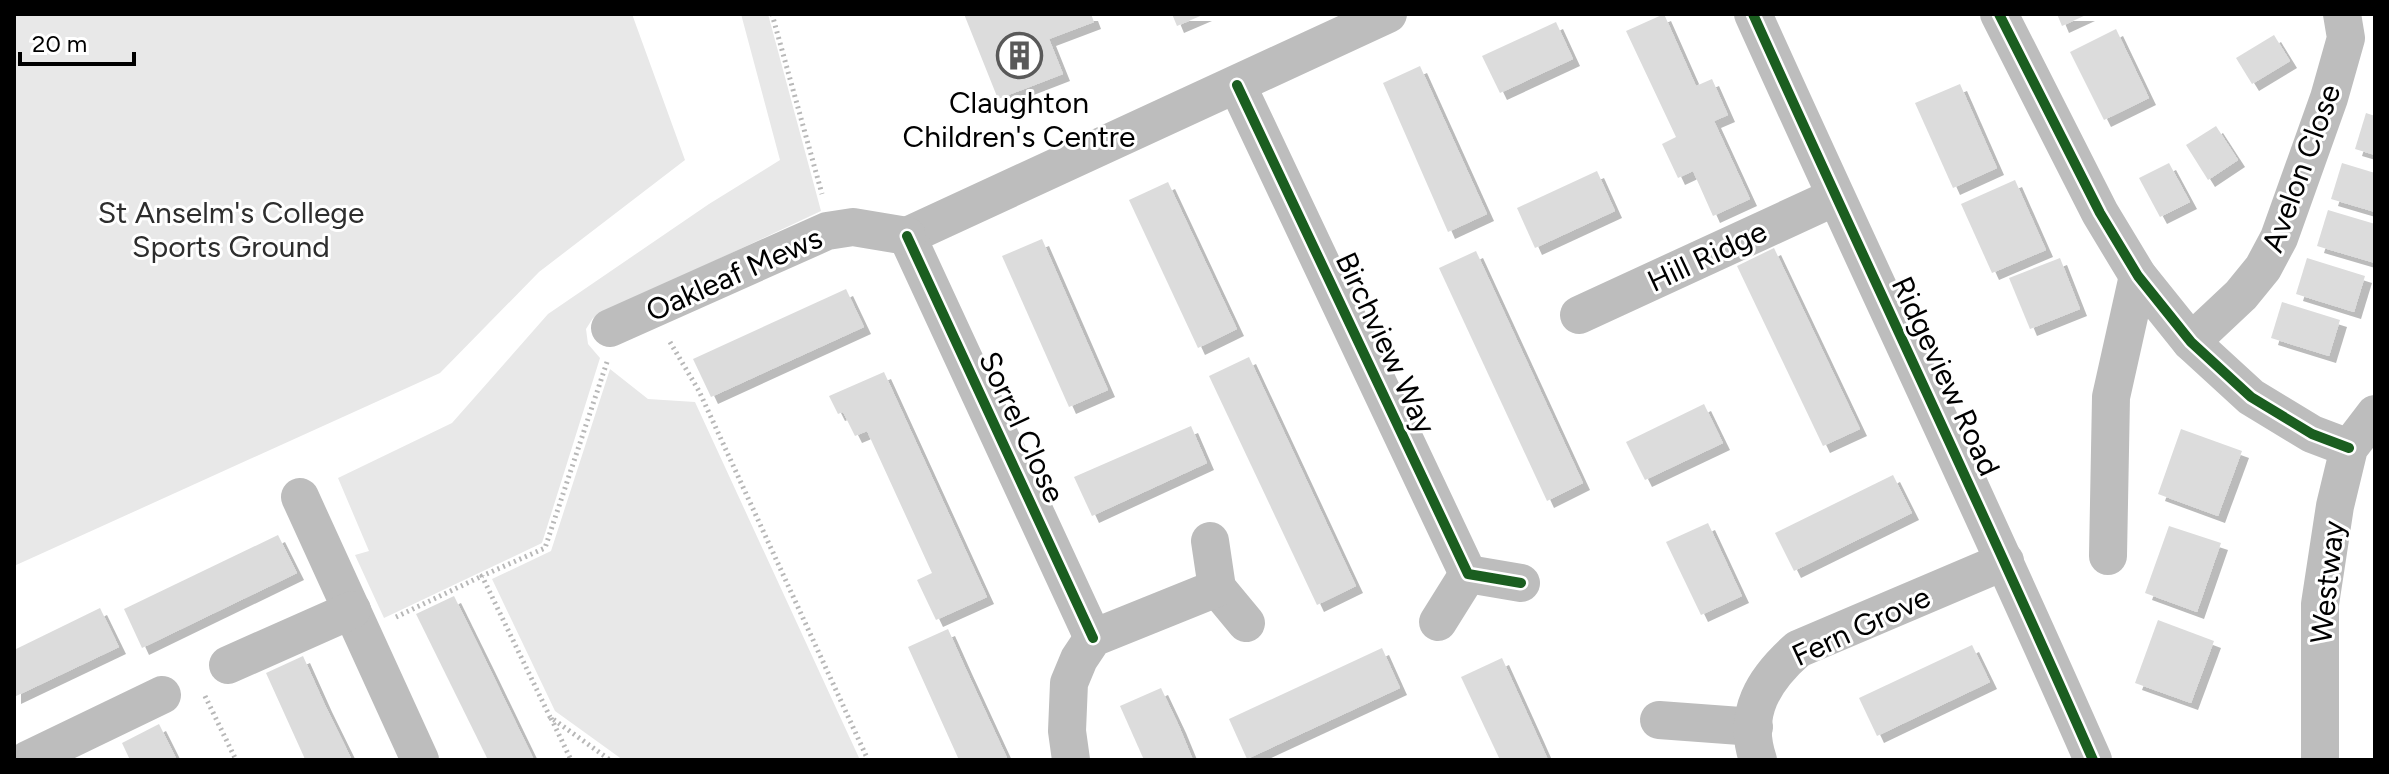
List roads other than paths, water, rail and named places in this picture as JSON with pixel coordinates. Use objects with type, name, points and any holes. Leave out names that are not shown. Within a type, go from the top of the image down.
[{"type":"street","points":[[907,236],[1388,14]]},
{"type":"street","name":"Ridgeview Road","points":[[1753,14],[2005,561],[2093,760]]},
{"type":"street","points":[[1999,14],[2100,213],[2138,276],[2191,342],[2251,397],[2312,434],[2349,448]]},
{"type":"street","name":"Avelon Close","points":[[2191,342],[2241,295],[2263,268],[2279,238],[2329,98],[2346,38],[2342,14]]},
{"type":"street","name":"Birchview Way","points":[[1237,85],[1468,574]]},
{"type":"street","name":"Hill Ridge","points":[[1579,315],[1835,197]]},
{"type":"street","name":"Oakleaf Mews","points":[[610,328],[801,241],[832,230],[853,227],[907,236]]},
{"type":"street","name":"Sorrel Close","points":[[907,236],[1093,638]]},
{"type":"street","points":[[2108,556],[2111,397],[2138,276]]},
{"type":"street","name":"Westway","points":[[2320,760],[2320,604],[2335,506],[2349,448],[2375,414]]},
{"type":"street","points":[[300,497],[420,760]]},
{"type":"street","points":[[1210,541],[1217,588],[1246,623]]},
{"type":"street","name":"Fern Grove","points":[[1659,720],[1756,744],[1761,692],[1777,668],[1798,649],[2005,561]]},
{"type":"street","points":[[1438,622],[1468,574],[1521,583]]},
{"type":"street","points":[[1071,760],[1067,731],[1069,683],[1079,659],[1093,638],[1217,588]]},
{"type":"street","points":[[228,665],[357,622]]},
{"type":"street","points":[[49,756],[162,695]]},
{"type":"place","name":"Claughton Children's Centre","points":[[1019,56]]},
{"type":"park label","name":"St Anselm's College Sports Ground","points":[[231,229]]}]
